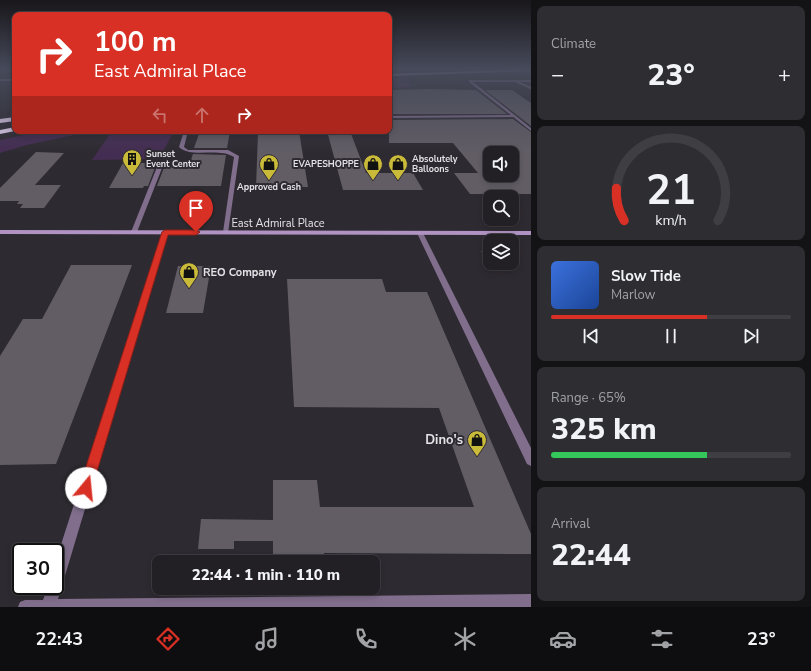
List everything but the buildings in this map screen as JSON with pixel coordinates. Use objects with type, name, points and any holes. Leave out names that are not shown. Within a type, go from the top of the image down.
[{"type":"highway","points":[[0,122],[12,120]]},
{"type":"highway","points":[[0,132],[12,130]]},
{"type":"main road","name":"East Admiral Place","points":[[0,232],[531,233]]},
{"type":"street","points":[[491,97],[530,128]]},
{"type":"street","points":[[392,117],[514,116]]},
{"type":"street","points":[[185,134],[181,147],[188,151],[228,151],[237,156],[226,232]]},
{"type":"street","points":[[134,232],[161,163]]},
{"type":"street","points":[[64,557],[165,232]]},
{"type":"street","points":[[420,233],[531,460]]},
{"type":"street","points":[[48,607],[52,595]]},
{"type":"street","points":[[25,607],[531,601]]},
{"type":"path","points":[[476,233],[483,244]]},
{"type":"shaded area","points":[[28,134],[79,134],[27,145],[0,153],[0,140]]},
{"type":"shaded area","points":[[110,134],[172,134],[159,159],[92,160]]},
{"type":"place","name":"Sunset Event Center","points":[[132,176]]},
{"type":"place","name":"Approved Cash","points":[[269,181]]},
{"type":"place","name":"EVAPESHOPPE","points":[[373,181]]},
{"type":"place","name":"Absolutely Balloons","points":[[398,181]]},
{"type":"place","name":"REO Company","points":[[189,289]]},
{"type":"place","name":"Dino's","points":[[477,457]]},
{"type":"route","points":[[86,488],[165,232],[196,232]]}]
